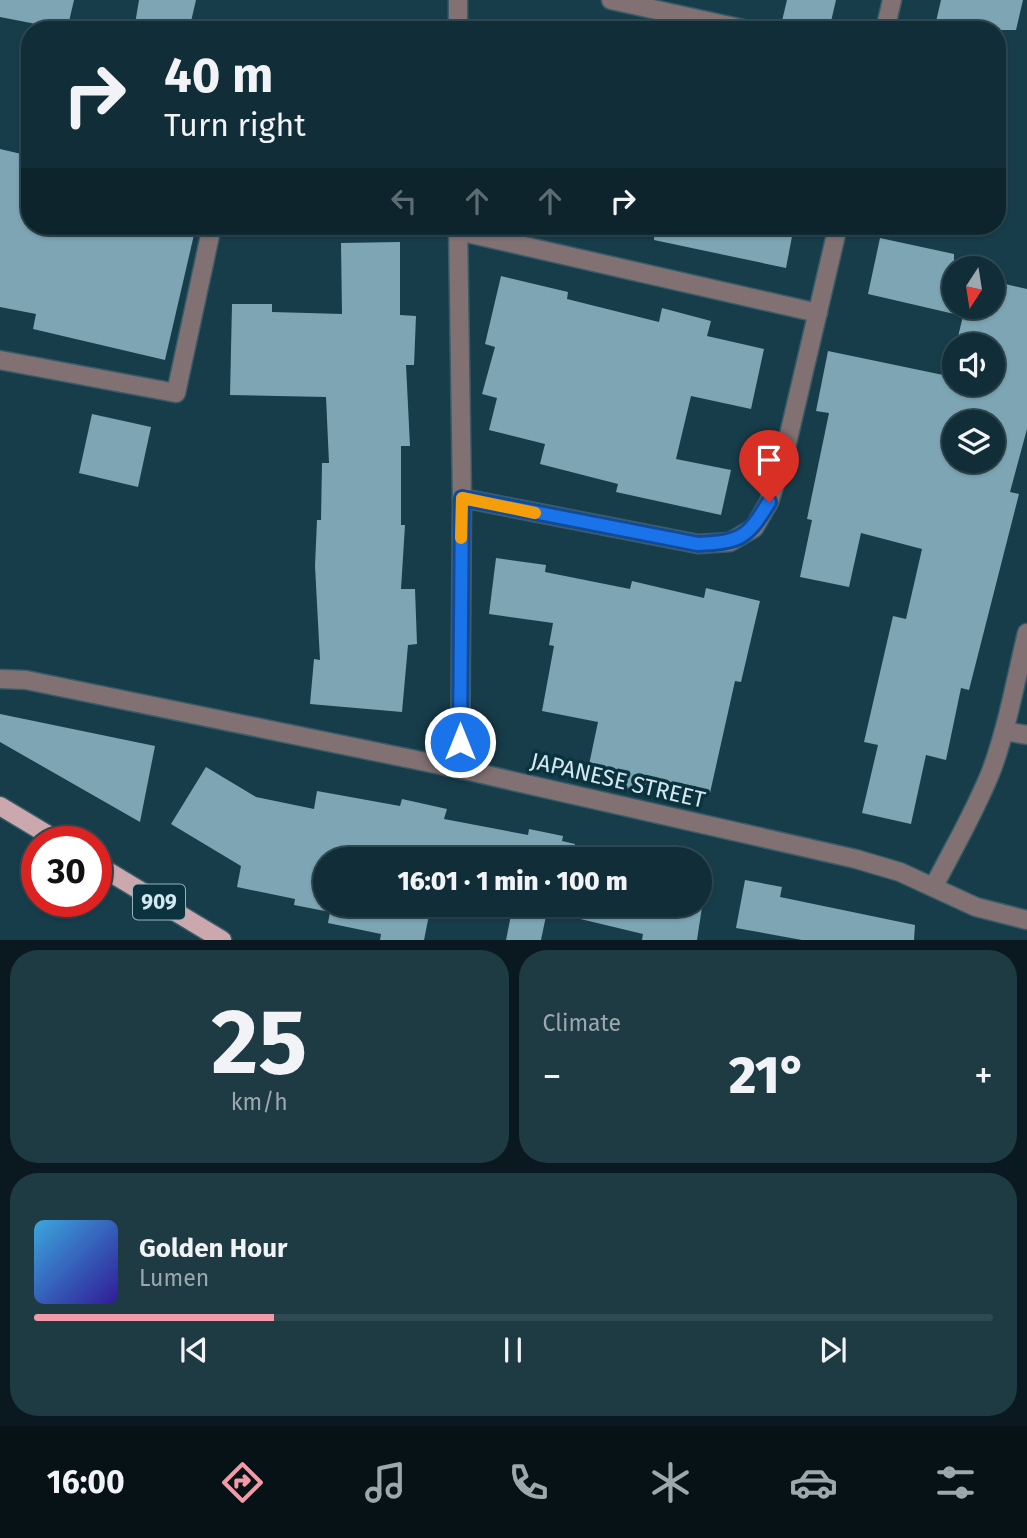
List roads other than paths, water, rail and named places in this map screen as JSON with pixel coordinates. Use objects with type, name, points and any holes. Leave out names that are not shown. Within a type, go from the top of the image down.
[{"type":"main road","points":[[0,806],[33,826]]},
{"type":"main road","name":"909","points":[[112,874],[222,940]]},
{"type":"street","points":[[458,0],[458,21]]},
{"type":"street","points":[[611,0],[707,21]]},
{"type":"street","points":[[887,21],[892,0]]},
{"type":"street","points":[[0,360],[176,393],[210,235]]},
{"type":"street","points":[[458,235],[462,498],[460,769]]},
{"type":"street","points":[[488,235],[818,313]]},
{"type":"street","points":[[462,498],[698,544],[730,542],[754,528],[769,502],[784,456],[836,235]]},
{"type":"street","points":[[933,886],[974,810],[1004,730],[1027,632]]},
{"type":"street","name":"JAPANESE STREET","points":[[0,678],[40,683],[460,769],[856,859],[933,886],[976,907],[1027,920]]},
{"type":"street","points":[[1004,730],[1027,735]]}]
